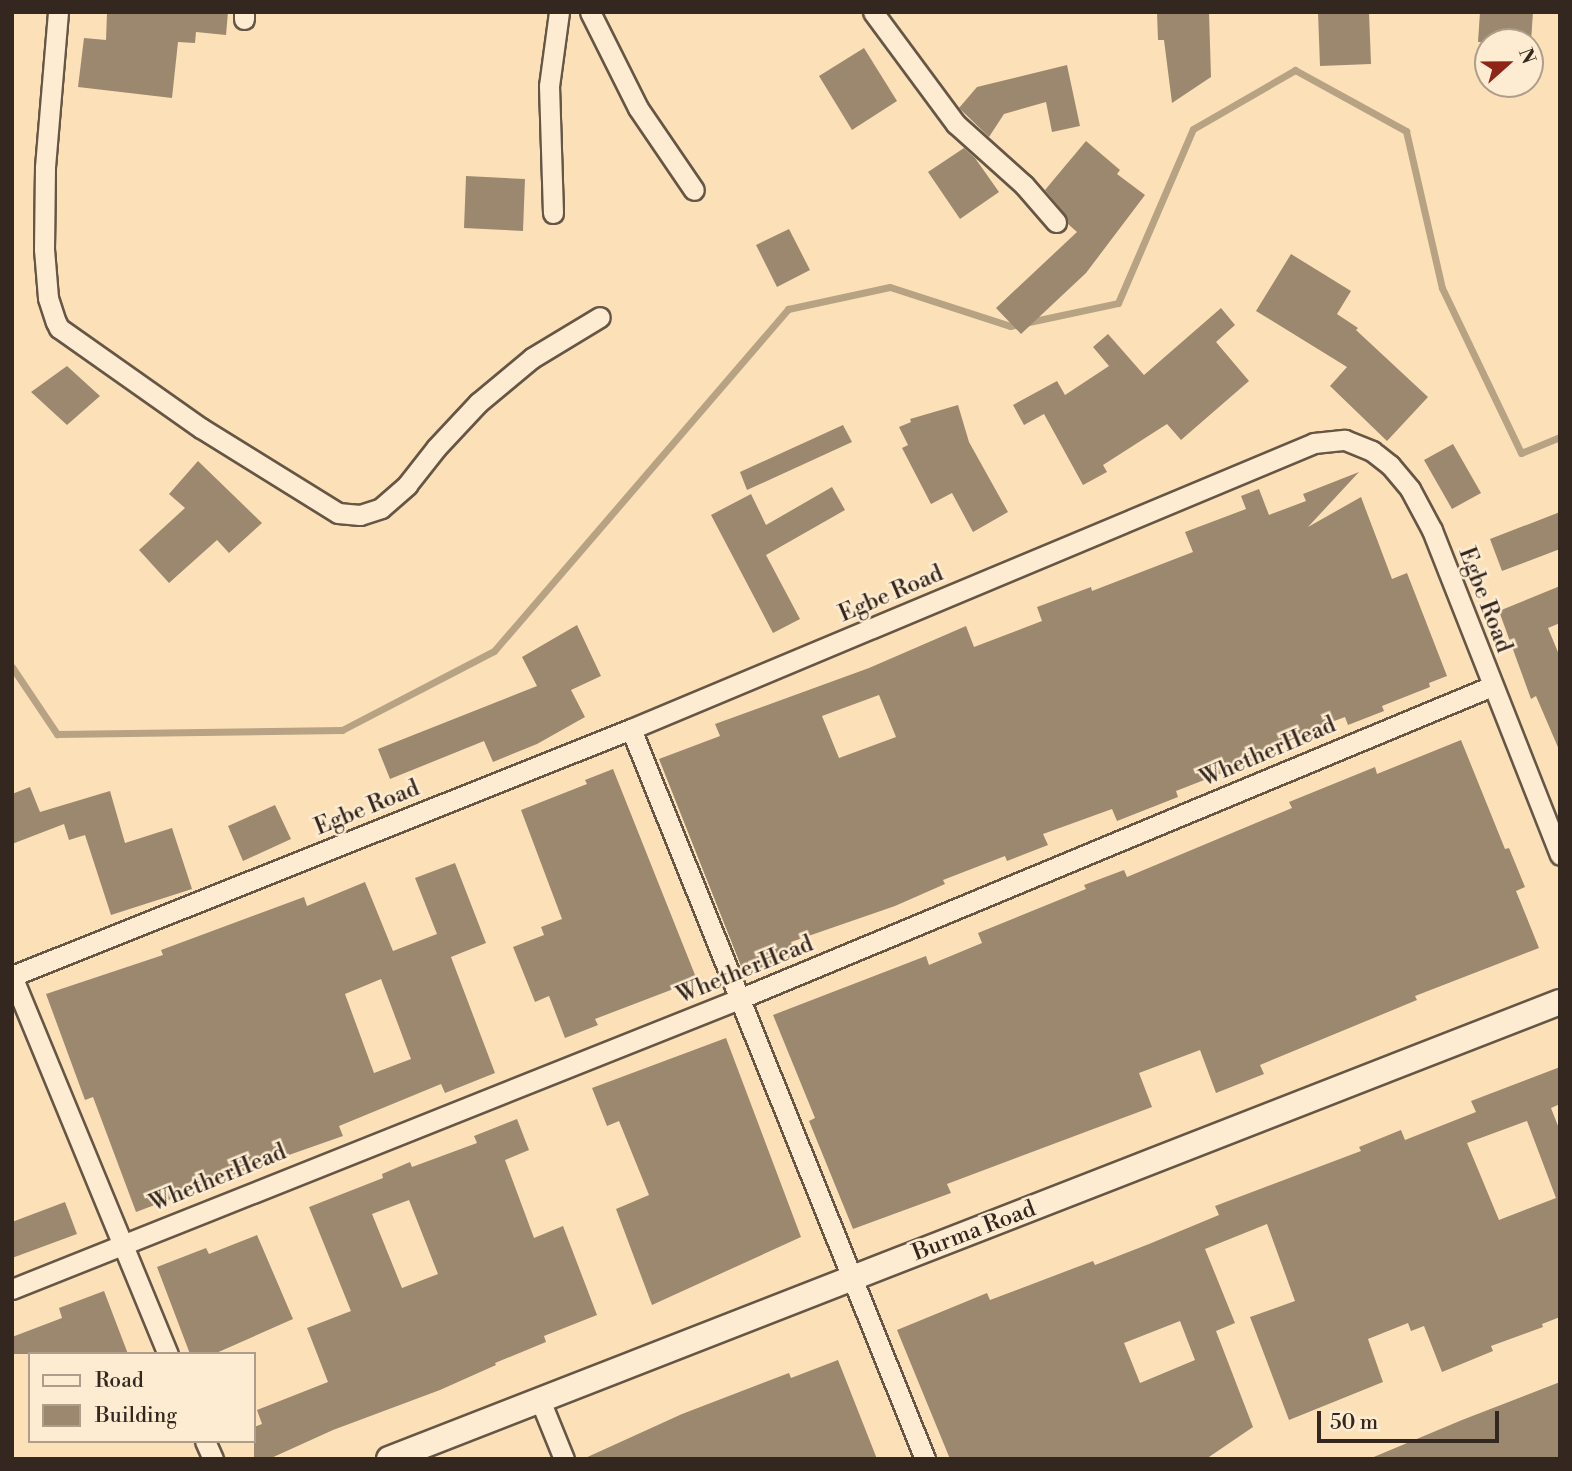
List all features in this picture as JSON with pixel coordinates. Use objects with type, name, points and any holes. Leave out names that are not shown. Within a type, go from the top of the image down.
[{"type":"street","points":[[58,12],[45,168],[44,235],[48,298],[59,328],[201,428],[338,513],[360,515],[381,508],[407,485],[436,448],[478,403],[532,358],[600,317]]},
{"type":"street","points":[[553,214],[549,86],[559,12]]},
{"type":"street","points":[[590,12],[638,108],[694,190]]},
{"type":"street","points":[[873,12],[956,124],[1024,185],[1056,222]]},
{"type":"street","name":"Egbe Road","points":[[12,976],[631,729],[1314,443],[1345,440],[1381,458],[1410,489],[1432,530],[1560,855]]},
{"type":"street","name":"WhetherHead","points":[[12,1289],[121,1243],[739,999],[1492,685]]},
{"type":"street","points":[[631,729],[855,1278],[925,1459]]},
{"type":"street","points":[[12,976],[167,1352]]},
{"type":"street","name":"Burma Road","points":[[389,1459],[1560,1002]]},
{"type":"street","points":[[540,1400],[564,1459]]},
{"type":"street","points":[[206,1443],[213,1459]]},
{"type":"building","points":[[107,12],[228,12],[226,35],[196,32],[195,43],[178,42],[172,98],[78,87],[84,38],[106,40]]},
{"type":"building","points":[[1157,12],[1209,12],[1211,77],[1172,103],[1164,40],[1158,40]]},
{"type":"building","points":[[1318,12],[1369,12],[1371,64],[1320,66]]},
{"type":"building","points":[[1480,12],[1533,12],[1532,28],[1479,28]]},
{"type":"building","points":[[864,48],[897,101],[852,130],[819,76]]},
{"type":"building","points":[[1067,65],[1080,126],[1052,132],[1046,102],[1004,114],[989,137],[959,108],[977,87]]},
{"type":"building","points":[[1086,141],[1120,170],[1117,174],[1145,195],[1086,273],[1021,334],[996,308],[1077,232],[1068,224],[1065,214],[1045,190]]},
{"type":"building","points":[[964,148],[975,158],[999,192],[960,219],[928,172]]},
{"type":"building","points":[[466,176],[525,179],[523,231],[464,228]]},
{"type":"building","points":[[789,229],[810,270],[777,287],[756,245]]},
{"type":"building","points":[[1291,254],[1351,291],[1337,314],[1358,328],[1356,330],[1428,397],[1387,441],[1330,386],[1347,367],[1256,311]]},
{"type":"building","points":[[1221,308],[1235,325],[1216,342],[1249,381],[1181,440],[1167,424],[1103,465],[1107,472],[1083,485],[1044,414],[1024,425],[1013,405],[1057,381],[1065,395],[1109,366],[1093,347],[1108,334],[1144,375]]},
{"type":"building","points":[[67,366],[100,396],[67,425],[31,392]]},
{"type":"building","points":[[958,405],[969,442],[1008,512],[973,532],[952,493],[931,504],[902,448],[908,445],[899,427],[911,422],[910,419]]},
{"type":"building","points":[[843,425],[852,442],[747,490],[740,472]]},
{"type":"building","points":[[1453,444],[1481,493],[1452,509],[1424,460]]},
{"type":"building","points":[[198,461],[262,523],[229,553],[217,540],[169,583],[139,550],[185,508],[169,494]]},
{"type":"building","points":[[1359,472],[1308,527],[1361,497],[1392,579],[1407,573],[1447,676],[1429,683],[1430,687],[1382,706],[1384,711],[1348,725],[1345,717],[1278,742],[1281,750],[1176,791],[1178,797],[1117,821],[1112,809],[1043,834],[1048,845],[1007,861],[1005,856],[943,880],[945,884],[895,906],[791,942],[797,956],[745,976],[659,759],[720,736],[715,724],[869,668],[966,626],[974,647],[1042,621],[1037,607],[1091,587],[1092,591],[1193,552],[1185,532],[1246,509],[1241,496],[1259,489],[1269,515],[1306,501],[1303,494]],"holes":[[[879,695],[896,737],[839,758],[822,716]]]},
{"type":"building","points":[[832,487],[845,510],[766,555],[800,619],[773,633],[711,515],[751,494],[766,525]]},
{"type":"building","points":[[1560,512],[1560,549],[1502,571],[1490,539]]},
{"type":"building","points":[[1560,586],[1560,623],[1548,628],[1560,657],[1560,752],[1536,696],[1531,699],[1499,611]]},
{"type":"building","points":[[577,625],[601,676],[571,690],[585,717],[537,744],[493,762],[484,741],[390,779],[378,749],[537,686],[522,657]]},
{"type":"building","points":[[1461,740],[1505,849],[1509,848],[1525,887],[1516,891],[1539,948],[1415,996],[1417,1000],[1260,1065],[1264,1074],[1216,1093],[1200,1050],[1139,1073],[1152,1107],[947,1184],[951,1193],[853,1229],[809,1121],[815,1118],[773,1015],[926,956],[929,965],[982,943],[978,933],[1086,889],[1084,885],[1124,870],[1127,877],[1292,808],[1289,802],[1375,767],[1377,774]]},
{"type":"building","points":[[613,769],[697,980],[595,1019],[598,1025],[565,1038],[549,996],[535,1002],[513,947],[544,935],[541,927],[562,919],[521,810],[587,784],[585,780]]},
{"type":"building","points":[[30,787],[40,812],[110,791],[125,843],[172,828],[192,889],[111,915],[85,835],[69,840],[64,824],[12,844],[12,794]]},
{"type":"building","points":[[275,805],[291,839],[243,861],[228,826]]},
{"type":"building","points":[[455,863],[486,943],[451,957],[495,1073],[445,1093],[441,1084],[339,1126],[343,1136],[175,1195],[176,1197],[136,1212],[93,1097],[85,1100],[46,994],[163,955],[161,950],[304,897],[307,906],[365,882],[393,951],[437,934],[415,878]],"holes":[[[381,979],[411,1059],[374,1073],[345,994]]]},
{"type":"building","points":[[726,1038],[801,1237],[652,1305],[616,1209],[649,1195],[619,1121],[607,1126],[592,1088]]},
{"type":"building","points":[[1560,1067],[1560,1104],[1551,1108],[1560,1131],[1560,1317],[1542,1324],[1543,1327],[1491,1346],[1493,1351],[1442,1372],[1424,1326],[1411,1331],[1408,1323],[1368,1339],[1383,1382],[1289,1420],[1250,1317],[1295,1301],[1267,1224],[1205,1249],[1235,1323],[1216,1331],[1253,1427],[1206,1459],[950,1459],[897,1330],[987,1293],[990,1300],[1093,1261],[1095,1265],[1149,1244],[1219,1215],[1215,1206],[1361,1151],[1359,1147],[1401,1130],[1405,1140],[1476,1112],[1471,1101]],"holes":[[[1527,1121],[1556,1198],[1499,1220],[1467,1143]],[[1180,1321],[1195,1360],[1140,1383],[1124,1343]]]},
{"type":"building","points":[[517,1119],[529,1150],[505,1160],[534,1238],[563,1226],[597,1315],[544,1336],[546,1342],[440,1390],[333,1430],[269,1459],[254,1459],[256,1426],[262,1424],[257,1410],[328,1382],[307,1328],[351,1311],[309,1207],[383,1178],[382,1174],[410,1162],[412,1167],[477,1143],[474,1136]],"holes":[[[409,1200],[438,1274],[402,1288],[372,1214]]]},
{"type":"building","points":[[65,1202],[77,1234],[12,1258],[12,1222]]},
{"type":"building","points":[[257,1235],[293,1319],[219,1352],[189,1352],[157,1267],[206,1248],[209,1254]]},
{"type":"building","points":[[104,1291],[127,1352],[12,1354],[12,1337],[62,1318],[59,1308]]},
{"type":"building","points":[[838,1360],[877,1459],[583,1459],[682,1414],[789,1373],[791,1378]]},
{"type":"building","points":[[1560,1382],[1560,1459],[1369,1459],[1462,1420]]},
{"type":"waterway","points":[[12,667],[57,734],[342,730],[494,651],[788,309],[890,287],[1010,326],[1118,303],[1193,129],[1295,70],[1406,131],[1442,288],[1521,453],[1560,437]]}]
